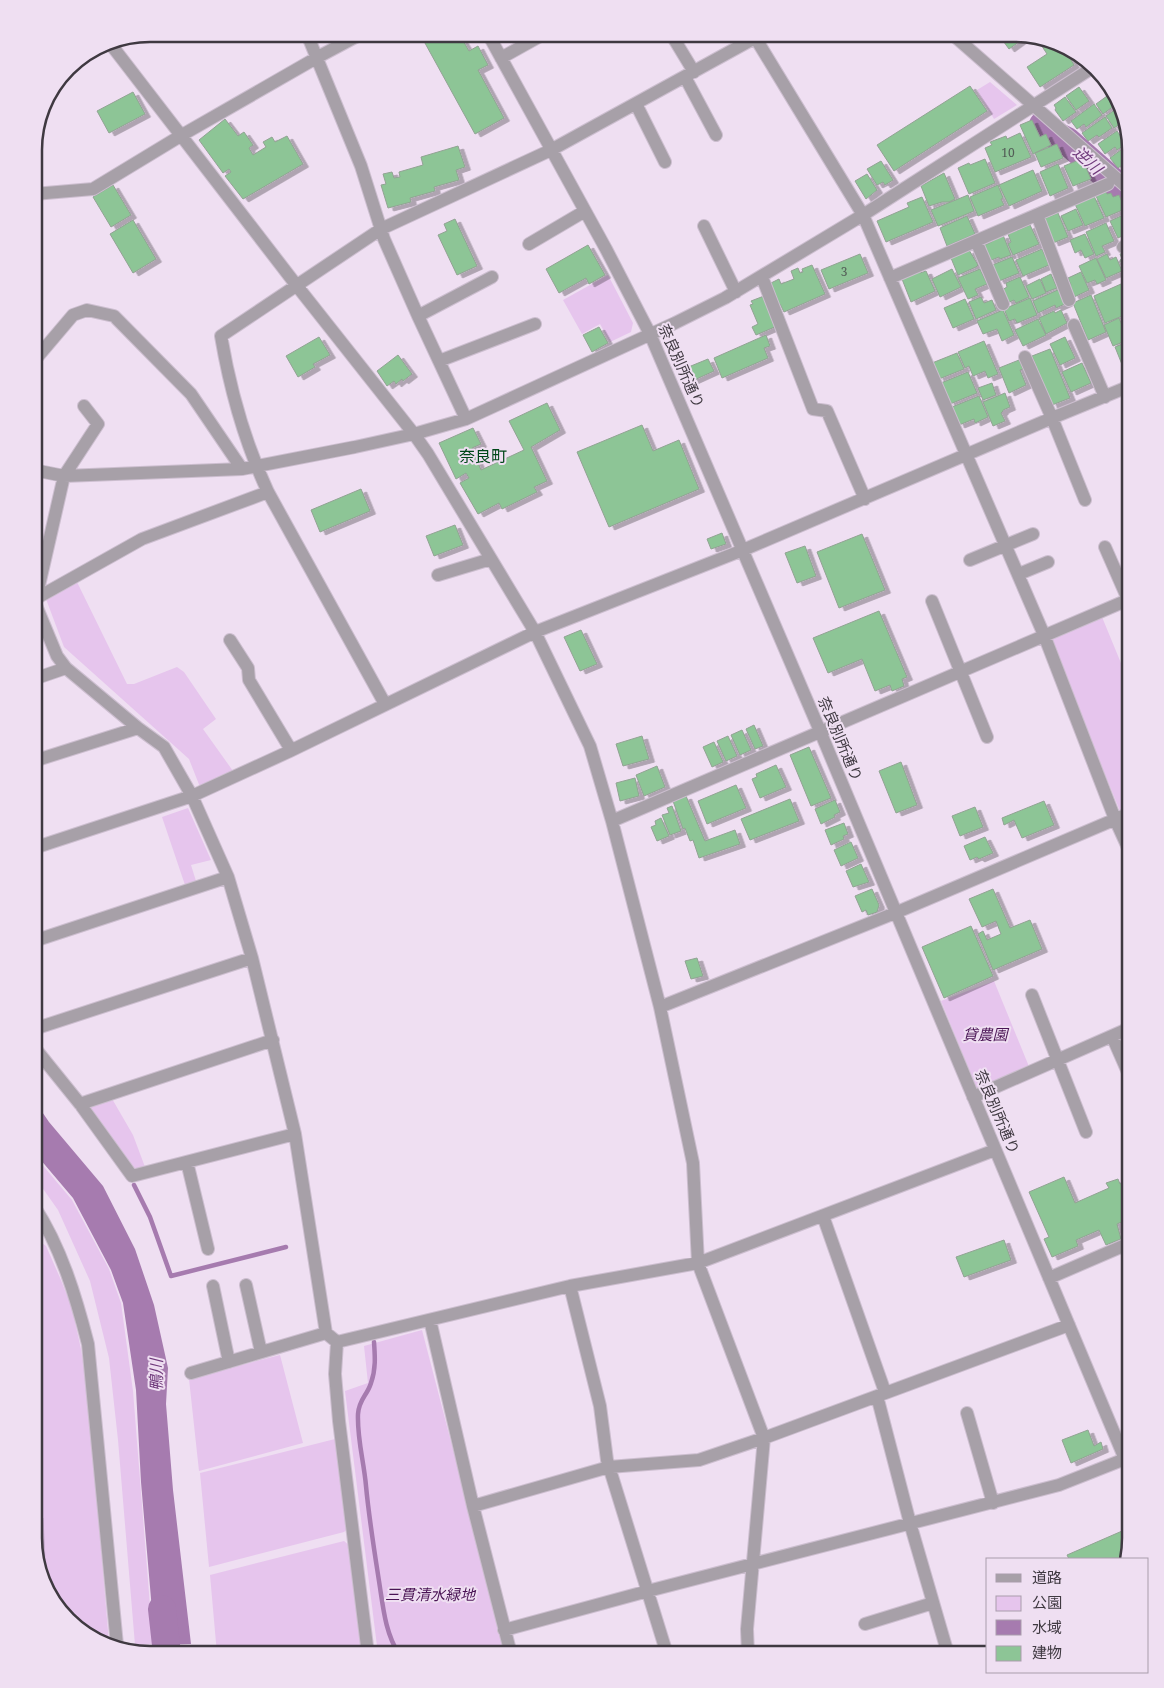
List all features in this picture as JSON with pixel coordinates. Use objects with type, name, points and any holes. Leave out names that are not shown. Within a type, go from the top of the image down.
[{"type":"street","points":[[311,42],[361,166],[381,229],[418,316],[466,419]]},
{"type":"street","points":[[43,193],[94,189],[346,42]]},
{"type":"street","name":"奈良別所通り","points":[[493,42],[650,334],[820,731],[1068,1325],[1122,1447]]},
{"type":"street","points":[[501,58],[529,42]]},
{"type":"street","points":[[675,43],[716,136]]},
{"type":"street","points":[[385,704],[256,467],[227,370],[221,336],[381,229],[551,150],[689,75],[744,43]]},
{"type":"street","points":[[762,43],[863,215],[1019,574],[1122,834]]},
{"type":"street","points":[[962,43],[1033,105],[1080,151],[1122,184]]},
{"type":"street","points":[[115,48],[297,286],[414,434],[535,632],[590,746],[612,821],[660,1007],[692,1162],[698,1263],[764,1438],[752,1564],[747,1629],[748,1646]]},
{"type":"street","points":[[43,472],[64,476],[242,469],[414,434],[466,419],[736,292],[863,215],[1087,71]]},
{"type":"street","points":[[636,104],[666,162]]},
{"type":"street","points":[[890,278],[1108,184]]},
{"type":"street","points":[[529,244],[585,211]]},
{"type":"street","points":[[1037,215],[1069,300]]},
{"type":"street","points":[[704,226],[736,292]]},
{"type":"street","points":[[976,241],[1003,304]]},
{"type":"street","points":[[418,316],[492,277]]},
{"type":"street","points":[[762,277],[814,409],[827,412],[865,498]]},
{"type":"street","points":[[43,351],[73,316],[87,310],[114,316],[191,394],[242,469]]},
{"type":"street","points":[[439,361],[535,324]]},
{"type":"street","points":[[1074,325],[1105,397]]},
{"type":"street","points":[[1025,357],[1085,500]]},
{"type":"street","points":[[42,845],[192,796],[292,750],[535,632],[743,550],[1122,390]]},
{"type":"street","points":[[43,569],[64,476],[98,424],[84,406]]},
{"type":"street","points":[[43,597],[142,539],[268,492]]},
{"type":"street","points":[[970,560],[1033,534]]},
{"type":"street","points":[[1105,547],[1122,584]]},
{"type":"street","points":[[438,575],[491,559]]},
{"type":"street","points":[[1019,574],[1048,562]]},
{"type":"street","points":[[932,602],[987,737]]},
{"type":"street","points":[[612,821],[960,670],[1122,604]]},
{"type":"street","points":[[43,621],[57,656],[66,668],[138,728],[164,747],[192,796],[228,877],[252,958],[295,1134],[326,1333],[337,1342]]},
{"type":"street","points":[[230,640],[248,668],[249,680],[292,750]]},
{"type":"street","points":[[43,676],[66,668]]},
{"type":"street","points":[[43,759],[138,728]]},
{"type":"street","points":[[660,1007],[895,913],[1122,816]]},
{"type":"street","points":[[42,938],[228,877]]},
{"type":"street","points":[[42,1026],[252,958]]},
{"type":"street","points":[[1032,995],[1086,1132]]},
{"type":"street","points":[[973,1097],[1122,1032]]},
{"type":"street","points":[[1112,1036],[1122,1059]]},
{"type":"street","points":[[80,1104],[273,1040]]},
{"type":"street","points":[[42,1057],[80,1104],[132,1176],[295,1134]]},
{"type":"street","points":[[337,1342],[570,1286],[698,1263],[995,1150]]},
{"type":"street","points":[[187,1162],[208,1249]]},
{"type":"street","points":[[823,1216],[881,1394],[910,1523],[946,1646]]},
{"type":"street","points":[[42,1218],[79,1308],[88,1344],[117,1640]]},
{"type":"street","points":[[1049,1278],[1122,1246]]},
{"type":"street","points":[[246,1285],[261,1352]]},
{"type":"street","points":[[213,1286],[229,1362]]},
{"type":"street","points":[[570,1286],[600,1406],[609,1467],[664,1646]]},
{"type":"street","points":[[430,1320],[473,1506],[508,1645]]},
{"type":"street","points":[[473,1506],[609,1467],[699,1460],[764,1438],[1068,1325]]},
{"type":"street","points":[[191,1372],[326,1333]]},
{"type":"street","points":[[337,1342],[335,1374],[339,1421],[367,1645]]},
{"type":"street","points":[[967,1413],[993,1503]]},
{"type":"street","points":[[504,1630],[648,1591],[993,1503],[1122,1465]]},
{"type":"street","points":[[865,1624],[933,1603]]},
{"type":"green space","points":[[990,82],[1017,105],[994,119],[977,90]]},
{"type":"green space","points":[[608,275],[633,323],[631,332],[610,342],[600,324],[582,334],[563,300]]},
{"type":"green space","points":[[77,582],[127,684],[134,684],[177,667],[184,672],[216,719],[203,729],[233,771],[200,787],[189,759],[64,647],[46,599]]},
{"type":"green space","points":[[1102,617],[1122,666],[1122,810],[1120,811],[1050,640]]},
{"type":"green space","points":[[188,808],[211,860],[191,865],[196,881],[185,885],[162,817]]},
{"type":"green space","name":"貸農園","points":[[994,981],[1030,1069],[984,1089],[976,1087],[941,1001]]},
{"type":"green space","points":[[111,1097],[133,1135],[145,1167],[137,1169],[130,1166],[89,1105]]},
{"type":"green space","points":[[42,1165],[72,1200],[109,1269],[121,1303],[133,1391],[153,1644],[135,1644],[118,1440],[109,1358],[90,1281],[58,1210],[42,1188]]},
{"type":"green space","points":[[42,1243],[46,1246],[72,1308],[88,1393],[108,1637],[90,1627],[69,1609],[57,1592],[51,1579],[43,1552]]},
{"type":"green space","name":"三貫清水緑地","points":[[422,1330],[504,1645],[377,1645],[345,1391],[368,1383],[364,1346]]},
{"type":"green space","points":[[280,1355],[303,1443],[199,1471],[189,1379]]},
{"type":"green space","points":[[335,1439],[347,1529],[344,1532],[209,1567],[200,1473]]},
{"type":"green space","points":[[344,1541],[350,1546],[365,1645],[216,1645],[210,1575]]},
{"type":"water","points":[[42,1112],[103,1186],[135,1249],[154,1305],[168,1368],[166,1404],[173,1490],[191,1644],[155,1645],[141,1482],[136,1390],[123,1303],[111,1270],[73,1198],[42,1162]]},
{"type":"building","points":[[425,42],[464,42],[469,51],[478,46],[488,65],[478,70],[504,118],[475,134]]},
{"type":"building","points":[[1005,43],[1017,43],[1009,49]]},
{"type":"building","points":[[1042,46],[1068,57],[1074,65],[1040,87],[1027,67],[1047,54]]},
{"type":"building","points":[[970,86],[987,111],[894,171],[877,145]]},
{"type":"building","points":[[1079,87],[1089,101],[1076,110],[1066,96]]},
{"type":"building","points":[[133,92],[145,114],[109,133],[97,111]]},
{"type":"building","points":[[1107,96],[1112,107],[1103,114],[1096,104]]},
{"type":"building","points":[[1065,97],[1076,112],[1063,121],[1055,110],[1054,105]]},
{"type":"building","points":[[1094,104],[1102,115],[1086,127],[1084,124],[1077,129],[1071,121]]},
{"type":"building","points":[[1114,111],[1119,125],[1114,128],[1106,116]]},
{"type":"building","points":[[1105,117],[1112,128],[1099,137],[1097,135],[1088,141],[1082,133]]},
{"type":"building","points":[[225,119],[238,136],[244,132],[253,145],[249,148],[253,155],[266,147],[263,142],[272,137],[275,142],[287,136],[303,164],[243,199],[225,176],[231,172],[229,169],[223,173],[199,140]]},
{"type":"building","points":[[1032,120],[1040,137],[1046,134],[1051,145],[1033,154],[1020,125]]},
{"type":"building","points":[[1117,131],[1121,137],[1122,147],[1117,150],[1115,147],[1105,154],[1098,144]]},
{"type":"building","points":[[1020,133],[1031,157],[995,172],[985,148],[992,145],[990,142],[1006,136],[1007,139]]},
{"type":"building","points":[[1057,144],[1063,158],[1041,167],[1035,153]]},
{"type":"building","points":[[458,146],[465,167],[456,170],[459,180],[434,187],[435,191],[410,198],[411,202],[388,208],[381,185],[386,184],[383,174],[392,172],[394,178],[400,177],[399,172],[423,165],[421,157]]},
{"type":"building","points":[[1122,149],[1122,165],[1118,168],[1110,158]]},
{"type":"building","points":[[985,159],[995,183],[969,194],[958,168]]},
{"type":"building","points":[[1079,160],[1080,164],[1084,163],[1091,179],[1073,186],[1064,166]]},
{"type":"building","points":[[881,161],[893,180],[885,185],[883,182],[877,185],[867,169]]},
{"type":"building","points":[[1058,164],[1068,188],[1050,196],[1040,172]]},
{"type":"building","points":[[1033,170],[1042,191],[1009,206],[999,185]]},
{"type":"building","points":[[944,173],[955,199],[929,206],[921,186]]},
{"type":"building","points":[[867,174],[877,190],[866,199],[855,181]]},
{"type":"building","points":[[113,185],[131,215],[111,227],[93,197]]},
{"type":"building","points":[[998,185],[1004,205],[978,216],[970,197]]},
{"type":"building","points":[[1106,192],[1107,194],[1111,193],[1113,197],[1119,195],[1122,202],[1122,210],[1106,217],[1096,196]]},
{"type":"building","points":[[968,195],[974,211],[938,226],[931,210]]},
{"type":"building","points":[[1094,196],[1104,218],[1085,226],[1075,204]]},
{"type":"building","points":[[922,197],[933,222],[886,242],[877,221],[909,207],[907,203]]},
{"type":"building","points":[[1076,209],[1083,225],[1068,231],[1061,216]]},
{"type":"building","points":[[1058,213],[1068,237],[1053,243],[1043,219]]},
{"type":"building","points":[[967,216],[975,234],[947,246],[940,228]]},
{"type":"building","points":[[1122,216],[1122,236],[1118,238],[1110,221]]},
{"type":"building","points":[[455,219],[477,266],[457,275],[438,235],[447,231],[444,224]]},
{"type":"building","points":[[133,220],[156,259],[133,273],[110,234]]},
{"type":"building","points":[[1106,223],[1114,241],[1102,246],[1105,252],[1096,256],[1086,232]]},
{"type":"building","points":[[1030,225],[1039,244],[1013,255],[1008,244],[1011,242],[1008,234]]},
{"type":"building","points":[[1085,234],[1094,254],[1085,258],[1081,250],[1075,253],[1070,240]]},
{"type":"building","points":[[1003,235],[1011,255],[989,261],[983,246],[993,241],[992,239]]},
{"type":"building","points":[[588,245],[605,275],[589,284],[586,278],[559,293],[546,269]]},
{"type":"building","points":[[1042,249],[1049,265],[1023,276],[1016,260]]},
{"type":"building","points":[[969,250],[978,265],[958,275],[951,258]]},
{"type":"building","points":[[860,254],[868,273],[829,289],[821,270]]},
{"type":"building","points":[[1107,254],[1110,260],[1116,257],[1122,271],[1106,278],[1097,259]]},
{"type":"building","points":[[1012,257],[1019,273],[999,281],[990,266]]},
{"type":"building","points":[[1096,258],[1106,280],[1097,284],[1095,280],[1087,283],[1079,266]]},
{"type":"building","points":[[812,265],[825,294],[784,312],[780,304],[778,305],[771,283],[779,279],[781,284],[794,279],[791,271],[798,268],[800,273],[803,272],[802,269]]},
{"type":"building","points":[[952,269],[961,287],[940,297],[932,279]]},
{"type":"building","points":[[980,269],[987,284],[975,289],[978,295],[968,299],[958,278]]},
{"type":"building","points":[[919,271],[920,273],[926,271],[935,291],[911,302],[902,279]]},
{"type":"building","points":[[1081,272],[1089,290],[1074,297],[1068,278]]},
{"type":"building","points":[[1051,274],[1057,288],[1046,292],[1041,279]]},
{"type":"building","points":[[1020,277],[1029,297],[1016,303],[1014,300],[1007,303],[1002,290],[1007,287],[1006,283]]},
{"type":"building","points":[[1040,279],[1046,293],[1032,299],[1026,286]]},
{"type":"building","points":[[1122,284],[1122,316],[1105,323],[1094,296]]},
{"type":"building","points":[[1060,289],[1067,303],[1056,308],[1055,305],[1038,313],[1033,301]]},
{"type":"building","points":[[1091,295],[1106,332],[1088,340],[1073,303]]},
{"type":"building","points":[[764,296],[777,326],[756,335],[752,327],[758,324],[750,305],[753,304],[751,301]]},
{"type":"building","points":[[981,297],[984,303],[992,300],[996,310],[976,319],[969,302]]},
{"type":"building","points":[[1030,298],[1037,315],[1017,323],[1015,319],[1009,321],[1004,309]]},
{"type":"building","points":[[965,299],[974,319],[953,328],[944,308]]},
{"type":"building","points":[[1003,310],[1014,335],[1002,341],[997,329],[983,334],[977,321]]},
{"type":"building","points":[[1061,310],[1067,323],[1046,334],[1039,318]]},
{"type":"building","points":[[1119,318],[1122,325],[1122,342],[1113,346],[1104,325]]},
{"type":"building","points":[[1038,319],[1046,335],[1023,346],[1015,330]]},
{"type":"building","points":[[599,327],[608,343],[592,352],[583,335]]},
{"type":"building","points":[[766,335],[770,346],[764,348],[768,358],[722,378],[714,358]]},
{"type":"building","points":[[319,337],[330,355],[313,364],[315,367],[298,377],[286,356]]},
{"type":"building","points":[[1065,337],[1075,358],[1060,365],[1050,344]]},
{"type":"building","points":[[984,341],[998,374],[988,378],[985,371],[973,376],[969,366],[965,368],[958,352]]},
{"type":"building","points":[[1122,344],[1122,364],[1115,347]]},
{"type":"building","points":[[1050,349],[1070,398],[1052,405],[1032,356]]},
{"type":"building","points":[[957,353],[964,369],[939,379],[932,363]]},
{"type":"building","points":[[398,355],[412,374],[403,381],[402,379],[396,384],[394,381],[387,386],[377,371]]},
{"type":"building","points":[[708,359],[714,371],[692,381],[686,368]]},
{"type":"building","points":[[1019,360],[1023,369],[1020,370],[1026,385],[1009,393],[999,368]]},
{"type":"building","points":[[1082,363],[1091,383],[1071,392],[1062,372]]},
{"type":"building","points":[[968,372],[977,393],[950,404],[941,383]]},
{"type":"building","points":[[992,383],[996,395],[983,400],[978,388]]},
{"type":"building","points":[[1005,393],[1010,407],[1001,413],[1005,421],[993,426],[983,402]]},
{"type":"building","points":[[979,396],[988,417],[975,423],[974,419],[959,425],[952,407]]},
{"type":"building","points":[[547,403],[560,430],[531,447],[547,481],[534,487],[537,492],[502,509],[499,503],[478,514],[460,483],[469,478],[466,473],[456,479],[439,443],[473,428],[481,444],[472,448],[481,470],[524,450],[509,421]]},
{"type":"building","points":[[642,425],[653,451],[679,440],[699,489],[609,527],[577,452]]},
{"type":"building","points":[[361,489],[370,511],[320,532],[311,510]]},
{"type":"building","points":[[455,525],[463,545],[434,556],[426,536]]},
{"type":"building","points":[[722,533],[726,544],[711,549],[707,539]]},
{"type":"building","points":[[862,534],[885,590],[839,608],[817,552]]},
{"type":"building","points":[[805,546],[816,576],[797,583],[785,553]]},
{"type":"building","points":[[879,611],[907,677],[902,679],[904,686],[892,691],[890,685],[875,691],[862,659],[828,673],[813,638]]},
{"type":"building","points":[[581,630],[597,664],[580,671],[564,637]]},
{"type":"building","points":[[754,725],[763,746],[755,749],[746,729]]},
{"type":"building","points":[[742,730],[751,750],[740,755],[731,735]]},
{"type":"building","points":[[642,736],[649,759],[623,766],[616,744]]},
{"type":"building","points":[[728,736],[737,756],[726,761],[717,741]]},
{"type":"building","points":[[714,742],[723,762],[712,767],[703,747]]},
{"type":"building","points":[[809,747],[831,798],[811,806],[790,755]]},
{"type":"building","points":[[901,762],[917,805],[896,813],[879,771]]},
{"type":"building","points":[[776,765],[786,787],[760,798],[752,779],[757,777],[756,774]]},
{"type":"building","points":[[657,766],[665,787],[644,796],[636,775]]},
{"type":"building","points":[[635,778],[639,796],[620,801],[616,783]]},
{"type":"building","points":[[736,785],[746,808],[707,824],[698,801]]},
{"type":"building","points":[[686,796],[705,841],[735,830],[740,844],[699,858],[693,840],[690,841],[685,828],[683,829],[673,801]]},
{"type":"building","points":[[790,799],[799,821],[750,840],[741,819]]},
{"type":"building","points":[[835,800],[840,812],[834,815],[835,817],[821,824],[815,809]]},
{"type":"building","points":[[1044,801],[1054,825],[1022,838],[1014,820],[1004,825],[1002,818]]},
{"type":"building","points":[[672,806],[681,831],[670,835],[662,815],[669,813],[667,808]]},
{"type":"building","points":[[975,807],[983,827],[960,836],[952,816]]},
{"type":"building","points":[[661,818],[669,836],[657,841],[651,827],[656,825],[655,821]]},
{"type":"building","points":[[844,823],[848,834],[843,836],[844,839],[831,845],[825,830]]},
{"type":"building","points":[[985,837],[993,853],[979,859],[977,857],[970,860],[964,846]]},
{"type":"building","points":[[851,842],[858,858],[841,866],[834,850]]},
{"type":"building","points":[[861,864],[869,882],[853,887],[846,871]]},
{"type":"building","points":[[872,889],[879,905],[877,912],[868,915],[866,910],[862,912],[855,896]]},
{"type":"building","points":[[993,889],[1010,928],[1030,920],[1042,949],[993,970],[978,934],[983,931],[987,940],[1001,934],[996,921],[982,927],[969,899]]},
{"type":"building","points":[[971,926],[993,976],[944,998],[922,947]]},
{"type":"building","points":[[697,958],[703,976],[691,979],[685,961]]},
{"type":"building","points":[[1064,1177],[1075,1203],[1109,1188],[1106,1183],[1118,1179],[1120,1184],[1122,1183],[1122,1222],[1117,1224],[1121,1239],[1106,1245],[1099,1230],[1076,1240],[1078,1246],[1052,1257],[1044,1239],[1049,1237],[1029,1192]]},
{"type":"building","points":[[1004,1240],[1011,1260],[964,1277],[956,1257]]},
{"type":"building","points":[[1088,1430],[1094,1446],[1101,1442],[1103,1449],[1071,1463],[1062,1440]]},
{"type":"building","points":[[1122,1531],[1120,1558],[1068,1558],[1067,1555]]},
{"type":"waterway","name":"逆川","points":[[1043,125],[1055,135],[1067,141],[1122,191]]},
{"type":"waterway","points":[[134,1185],[150,1217],[171,1276],[286,1247]]},
{"type":"waterway","points":[[374,1342],[374,1373],[361,1401],[358,1414],[359,1432],[383,1610],[394,1645]]},
{"type":"waterway","name":"鴨川","points":[[162,1609],[166,1645]]},
{"type":"district","name":"奈良町","points":[[483,456]]}]
